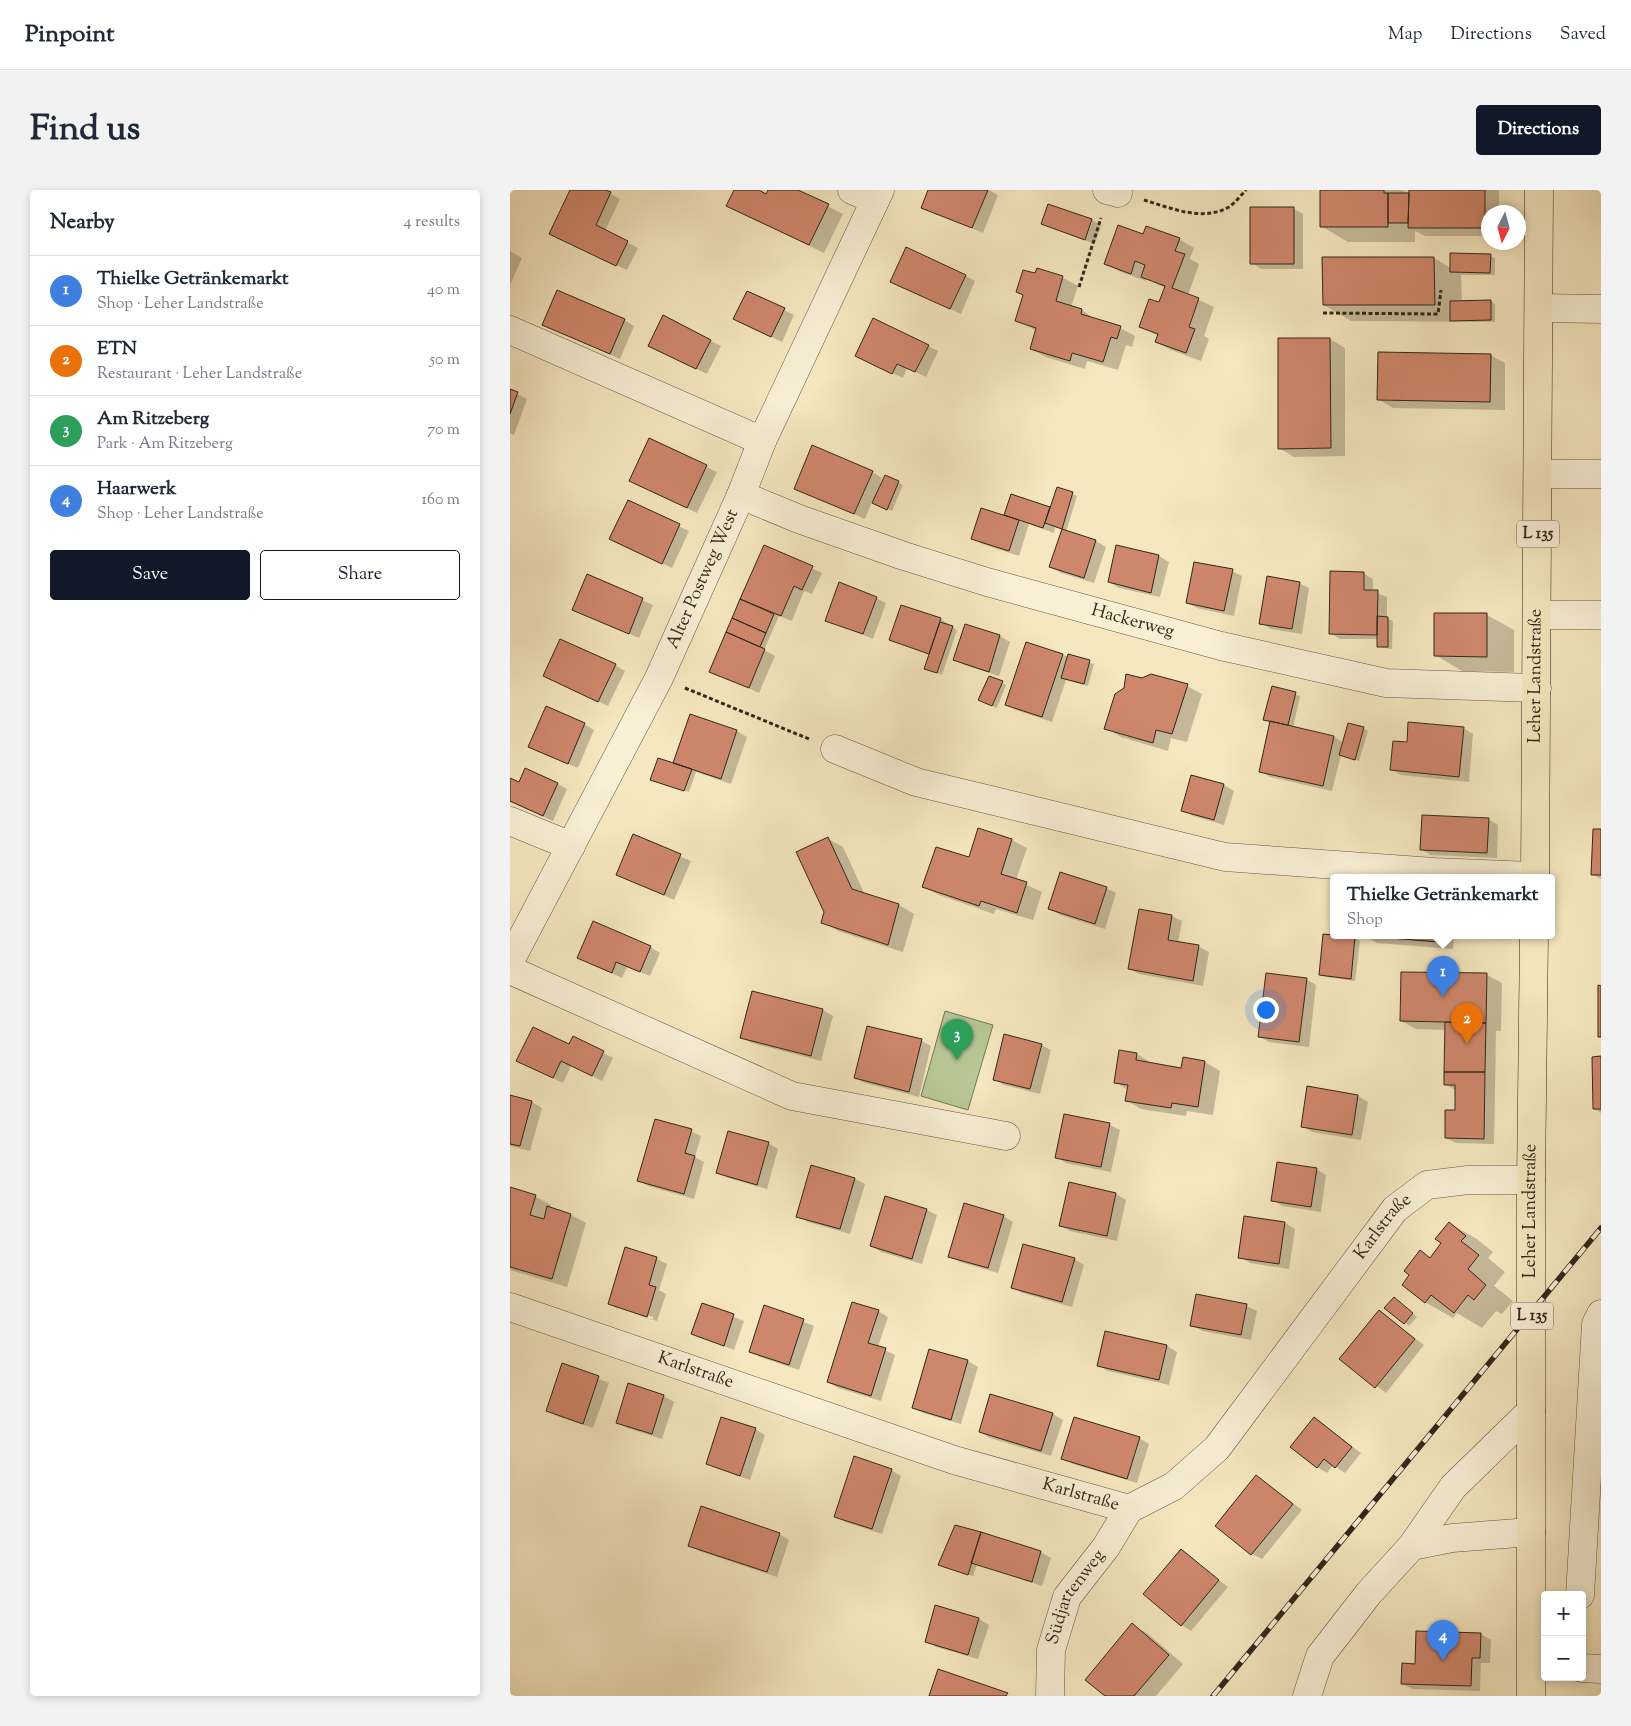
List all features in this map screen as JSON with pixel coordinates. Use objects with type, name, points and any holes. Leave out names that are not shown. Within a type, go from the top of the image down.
[{"type":"main road","name":"Leher Landstraße","points":[[1535,874],[1539,190]]},
{"type":"main road","name":"Leher Landstraße","points":[[1531,1696],[1538,1668],[1531,1532],[1530,1411],[1534,939]]},
{"type":"street","name":"Alter Postweg West","points":[[510,961],[658,678],[741,495],[762,441],[869,193]]},
{"type":"street","points":[[1539,308],[1601,309]]},
{"type":"street","points":[[510,330],[762,441]]},
{"type":"street","points":[[1538,474],[1601,474]]},
{"type":"street","name":"Hackerweg","points":[[741,495],[798,519],[904,556],[987,582],[1221,646],[1386,683],[1537,688]]},
{"type":"street","points":[[1538,614],[1601,615]]},
{"type":"street","points":[[835,750],[916,782],[1225,857],[1474,874]]},
{"type":"street","points":[[510,821],[571,846]]},
{"type":"street","points":[[510,970],[792,1096],[1006,1136]]},
{"type":"street","name":"Karlstraße","points":[[510,1307],[954,1460],[1129,1509],[1174,1486],[1217,1448],[1395,1209],[1426,1185],[1468,1180],[1531,1180]]},
{"type":"street","points":[[1580,1591],[1596,1324],[1601,1314]]},
{"type":"street","points":[[1307,1696],[1320,1656],[1370,1593],[1412,1546],[1453,1487],[1530,1411]]},
{"type":"street","name":"Südjartenweg","points":[[1050,1696],[1051,1650],[1067,1597],[1106,1547],[1129,1509]]},
{"type":"street","points":[[1412,1546],[1452,1538],[1531,1532]]},
{"type":"street","points":[[1586,1668],[1601,1669]]},
{"type":"path","points":[[1079,287],[1112,191],[1196,214],[1216,212],[1230,206],[1246,190]]},
{"type":"path","points":[[1323,312],[1438,314],[1441,290]]},
{"type":"path","points":[[658,678],[835,750]]},
{"type":"green space","points":[[945,1011],[993,1025],[968,1110],[921,1096]]},
{"type":"building","points":[[570,190],[606,190],[611,192],[596,225],[628,241],[616,266],[549,234]]},
{"type":"building","points":[[734,190],[759,190],[766,194],[768,190],[798,190],[829,204],[809,245],[726,206]]},
{"type":"building","points":[[928,190],[988,190],[972,228],[921,208]]},
{"type":"building","points":[[1320,190],[1384,190],[1384,193],[1388,193],[1388,227],[1320,227]]},
{"type":"building","points":[[1409,190],[1485,190],[1485,205],[1481,205],[1481,228],[1408,228]]},
{"type":"building","points":[[1388,193],[1409,193],[1408,223],[1388,223]]},
{"type":"building","points":[[1048,204],[1092,219],[1085,240],[1041,224]]},
{"type":"building","points":[[1250,207],[1294,207],[1294,264],[1250,264]]},
{"type":"building","points":[[1118,225],[1143,234],[1146,226],[1180,238],[1175,251],[1185,254],[1172,288],[1199,298],[1189,327],[1195,329],[1186,353],[1155,342],[1158,334],[1139,327],[1149,299],[1159,302],[1165,286],[1141,277],[1145,265],[1135,261],[1131,274],[1104,264]]},
{"type":"building","points":[[906,247],[966,275],[950,309],[890,282]]},
{"type":"building","points":[[1450,253],[1491,254],[1490,273],[1450,272]]},
{"type":"building","points":[[1322,257],[1434,257],[1435,305],[1323,305]]},
{"type":"building","points":[[1037,268],[1063,276],[1056,301],[1082,309],[1081,314],[1121,326],[1117,339],[1111,337],[1103,362],[1072,353],[1070,361],[1030,349],[1036,328],[1015,321],[1023,295],[1016,292],[1023,270],[1035,273]]},
{"type":"building","points":[[557,290],[625,319],[610,354],[542,325]]},
{"type":"building","points":[[747,291],[785,308],[771,337],[733,319]]},
{"type":"building","points":[[1491,300],[1491,320],[1450,321],[1450,301]]},
{"type":"building","points":[[663,315],[711,340],[696,369],[648,346]]},
{"type":"building","points":[[873,318],[929,345],[915,372],[897,364],[892,374],[855,356]]},
{"type":"building","points":[[1278,338],[1330,338],[1331,448],[1278,449]]},
{"type":"building","points":[[1378,352],[1491,354],[1490,402],[1377,400]]},
{"type":"building","points":[[510,389],[518,392],[510,414]]},
{"type":"building","points":[[649,438],[707,465],[687,508],[629,481]]},
{"type":"building","points":[[812,445],[873,471],[854,514],[794,489]]},
{"type":"building","points":[[885,475],[899,481],[887,510],[872,503]]},
{"type":"building","points":[[1057,487],[1073,492],[1062,529],[1045,523]]},
{"type":"building","points":[[1011,494],[1050,507],[1043,528],[1004,515]]},
{"type":"building","points":[[628,500],[680,524],[662,564],[609,539]]},
{"type":"building","points":[[981,508],[1019,520],[1009,551],[971,539]]},
{"type":"building","points":[[1062,529],[1096,540],[1084,578],[1049,567]]},
{"type":"building","points":[[764,545],[813,566],[802,590],[794,586],[781,616],[740,599]]},
{"type":"building","points":[[1116,545],[1159,555],[1151,593],[1108,582]]},
{"type":"building","points":[[1194,562],[1233,569],[1224,611],[1186,603]]},
{"type":"building","points":[[1330,571],[1364,572],[1364,590],[1378,590],[1377,635],[1329,634]]},
{"type":"building","points":[[587,574],[643,598],[629,634],[572,610]]},
{"type":"building","points":[[1267,576],[1300,582],[1292,629],[1259,624]]},
{"type":"building","points":[[839,582],[877,597],[863,634],[825,621]]},
{"type":"building","points":[[740,599],[774,614],[766,633],[732,618]]},
{"type":"building","points":[[901,605],[941,618],[929,654],[889,640]]},
{"type":"building","points":[[1434,613],[1487,613],[1487,657],[1434,656]]},
{"type":"building","points":[[1377,616],[1388,617],[1388,647],[1377,647]]},
{"type":"building","points":[[732,618],[766,633],[760,647],[726,632]]},
{"type":"building","points":[[940,622],[953,626],[937,673],[924,669]]},
{"type":"building","points":[[965,624],[1000,635],[989,672],[953,660]]},
{"type":"building","points":[[726,632],[765,649],[749,688],[709,672]]},
{"type":"building","points":[[560,639],[616,664],[598,702],[543,676]]},
{"type":"building","points":[[1026,642],[1063,654],[1042,717],[1005,705]]},
{"type":"building","points":[[1068,654],[1090,660],[1084,684],[1061,678]]},
{"type":"building","points":[[1126,674],[1142,678],[1151,674],[1188,684],[1172,734],[1156,730],[1153,743],[1104,729],[1115,694],[1124,688]]},
{"type":"building","points":[[989,676],[1003,681],[992,706],[978,700]]},
{"type":"building","points":[[1272,686],[1296,692],[1288,725],[1263,720]]},
{"type":"building","points":[[546,706],[585,723],[568,764],[528,747]]},
{"type":"building","points":[[690,714],[737,730],[721,779],[673,763]]},
{"type":"building","points":[[1270,721],[1334,736],[1323,786],[1259,772]]},
{"type":"building","points":[[1408,722],[1464,727],[1459,777],[1390,770],[1393,741],[1407,742]]},
{"type":"building","points":[[1348,723],[1364,727],[1355,760],[1339,755]]},
{"type":"building","points":[[658,758],[692,769],[684,791],[650,780]]},
{"type":"building","points":[[525,768],[558,783],[543,816],[510,801],[510,778],[519,782]]},
{"type":"building","points":[[1191,775],[1224,784],[1214,820],[1181,811]]},
{"type":"building","points":[[1422,815],[1489,818],[1487,853],[1420,850]]},
{"type":"building","points":[[978,828],[1012,839],[1001,874],[1027,882],[1017,913],[981,901],[979,906],[922,887],[936,847],[969,857]]},
{"type":"building","points":[[1593,829],[1601,829],[1601,875],[1591,875]]},
{"type":"building","points":[[633,834],[681,854],[664,895],[616,875]]},
{"type":"building","points":[[828,837],[852,889],[899,904],[888,945],[821,923],[824,912],[796,852]]},
{"type":"building","points":[[1060,872],[1107,887],[1095,924],[1048,909]]},
{"type":"building","points":[[1139,909],[1172,915],[1168,940],[1199,945],[1193,981],[1128,969]]},
{"type":"building","points":[[593,921],[651,946],[640,972],[616,962],[612,973],[577,958]]},
{"type":"building","points":[[1323,934],[1330,935],[1330,939],[1355,939],[1351,979],[1319,975]]},
{"type":"building","points":[[1402,939],[1438,939],[1438,942]]},
{"type":"building","points":[[1401,972],[1487,973],[1486,1023],[1400,1021]]},
{"type":"building","points":[[1266,973],[1307,978],[1299,1042],[1258,1037]]},
{"type":"building","points":[[1598,985],[1601,986],[1601,1037],[1598,1037]]},
{"type":"building","points":[[752,991],[823,1009],[811,1056],[740,1038]]},
{"type":"building","points":[[1445,1022],[1486,1023],[1485,1072],[1444,1072]]},
{"type":"building","points":[[867,1026],[922,1039],[909,1092],[854,1078]]},
{"type":"building","points":[[533,1027],[569,1044],[573,1036],[604,1051],[592,1076],[561,1061],[553,1078],[516,1061]]},
{"type":"building","points":[[1004,1034],[1042,1044],[1030,1089],[993,1080]]},
{"type":"building","points":[[1119,1050],[1137,1053],[1136,1060],[1181,1068],[1183,1057],[1205,1061],[1198,1107],[1172,1103],[1171,1108],[1125,1101],[1128,1085],[1114,1083]]},
{"type":"building","points":[[1601,1056],[1601,1109],[1593,1109],[1592,1057]]},
{"type":"building","points":[[1444,1072],[1485,1072],[1484,1139],[1445,1138],[1445,1110],[1455,1110],[1455,1085],[1444,1085]]},
{"type":"building","points":[[1307,1086],[1358,1095],[1352,1135],[1301,1127]]},
{"type":"building","points":[[510,1095],[532,1101],[520,1146],[510,1144]]},
{"type":"building","points":[[1064,1114],[1110,1123],[1101,1167],[1055,1158]]},
{"type":"building","points":[[655,1119],[692,1129],[685,1153],[695,1156],[684,1194],[637,1181]]},
{"type":"building","points":[[728,1131],[769,1142],[757,1185],[716,1173]]},
{"type":"building","points":[[1277,1162],[1317,1168],[1311,1207],[1271,1201]]},
{"type":"building","points":[[811,1165],[855,1178],[840,1229],[796,1217]]},
{"type":"building","points":[[1069,1182],[1116,1193],[1107,1236],[1059,1226]]},
{"type":"building","points":[[510,1187],[536,1195],[530,1215],[544,1219],[547,1206],[571,1214],[552,1279],[510,1267]]},
{"type":"building","points":[[885,1196],[927,1209],[912,1259],[870,1246]]},
{"type":"building","points":[[964,1203],[1004,1215],[988,1268],[948,1257]]},
{"type":"building","points":[[1244,1216],[1285,1222],[1279,1264],[1238,1258]]},
{"type":"building","points":[[1449,1222],[1466,1236],[1461,1241],[1479,1255],[1468,1269],[1486,1285],[1474,1300],[1468,1295],[1454,1313],[1431,1295],[1425,1303],[1402,1285],[1409,1275],[1404,1271],[1420,1250],[1430,1258],[1441,1243],[1435,1239]]},
{"type":"building","points":[[1023,1244],[1075,1258],[1062,1302],[1011,1288]]},
{"type":"building","points":[[625,1247],[657,1257],[649,1285],[656,1287],[647,1317],[608,1304]]},
{"type":"building","points":[[1196,1294],[1247,1304],[1241,1335],[1190,1326]]},
{"type":"building","points":[[1394,1297],[1413,1313],[1404,1324],[1384,1308]]},
{"type":"building","points":[[852,1302],[879,1310],[868,1343],[886,1348],[871,1396],[827,1382]]},
{"type":"building","points":[[702,1303],[734,1314],[724,1346],[691,1334]]},
{"type":"building","points":[[764,1305],[804,1319],[789,1365],[749,1352]]},
{"type":"building","points":[[1379,1310],[1415,1339],[1375,1388],[1339,1359]]},
{"type":"building","points":[[1105,1331],[1167,1345],[1159,1380],[1097,1366]]},
{"type":"building","points":[[929,1349],[968,1360],[951,1420],[912,1408]]},
{"type":"building","points":[[562,1363],[599,1376],[583,1424],[546,1411]]},
{"type":"building","points":[[628,1383],[664,1395],[652,1434],[616,1423]]},
{"type":"building","points":[[990,1394],[1053,1413],[1041,1451],[979,1432]]},
{"type":"building","points":[[721,1417],[756,1428],[740,1476],[706,1464]]},
{"type":"building","points":[[1074,1417],[1140,1437],[1127,1479],[1061,1459]]},
{"type":"building","points":[[1314,1417],[1352,1447],[1335,1468],[1324,1459],[1317,1468],[1290,1447]]},
{"type":"building","points":[[854,1456],[892,1469],[872,1529],[834,1517]]},
{"type":"building","points":[[1256,1475],[1293,1504],[1251,1555],[1215,1526]]},
{"type":"building","points":[[701,1506],[780,1533],[767,1572],[688,1546]]},
{"type":"building","points":[[955,1525],[981,1532],[968,1575],[938,1565]]},
{"type":"building","points":[[981,1532],[1041,1551],[1032,1582],[971,1563]]},
{"type":"building","points":[[1181,1549],[1219,1580],[1181,1626],[1143,1594]]},
{"type":"building","points":[[935,1605],[979,1618],[968,1655],[925,1642]]},
{"type":"building","points":[[1132,1623],[1169,1655],[1134,1696],[1105,1696],[1085,1680]]},
{"type":"building","points":[[1416,1631],[1481,1633],[1480,1658],[1472,1658],[1471,1686],[1401,1684],[1402,1663],[1415,1664]]},
{"type":"building","points":[[938,1669],[1008,1693],[1006,1696],[929,1696]]},
{"type":"railway","points":[[1213,1696],[1601,1228]]},
{"type":"place","name":"Thielke Getränkemarkt","points":[[1443,997]]},
{"type":"place","name":"ETN","points":[[1467,1044]]},
{"type":"place","name":"Am Ritzeberg","points":[[957,1060]]},
{"type":"place","name":"Haarwerk","points":[[1443,1661]]}]
